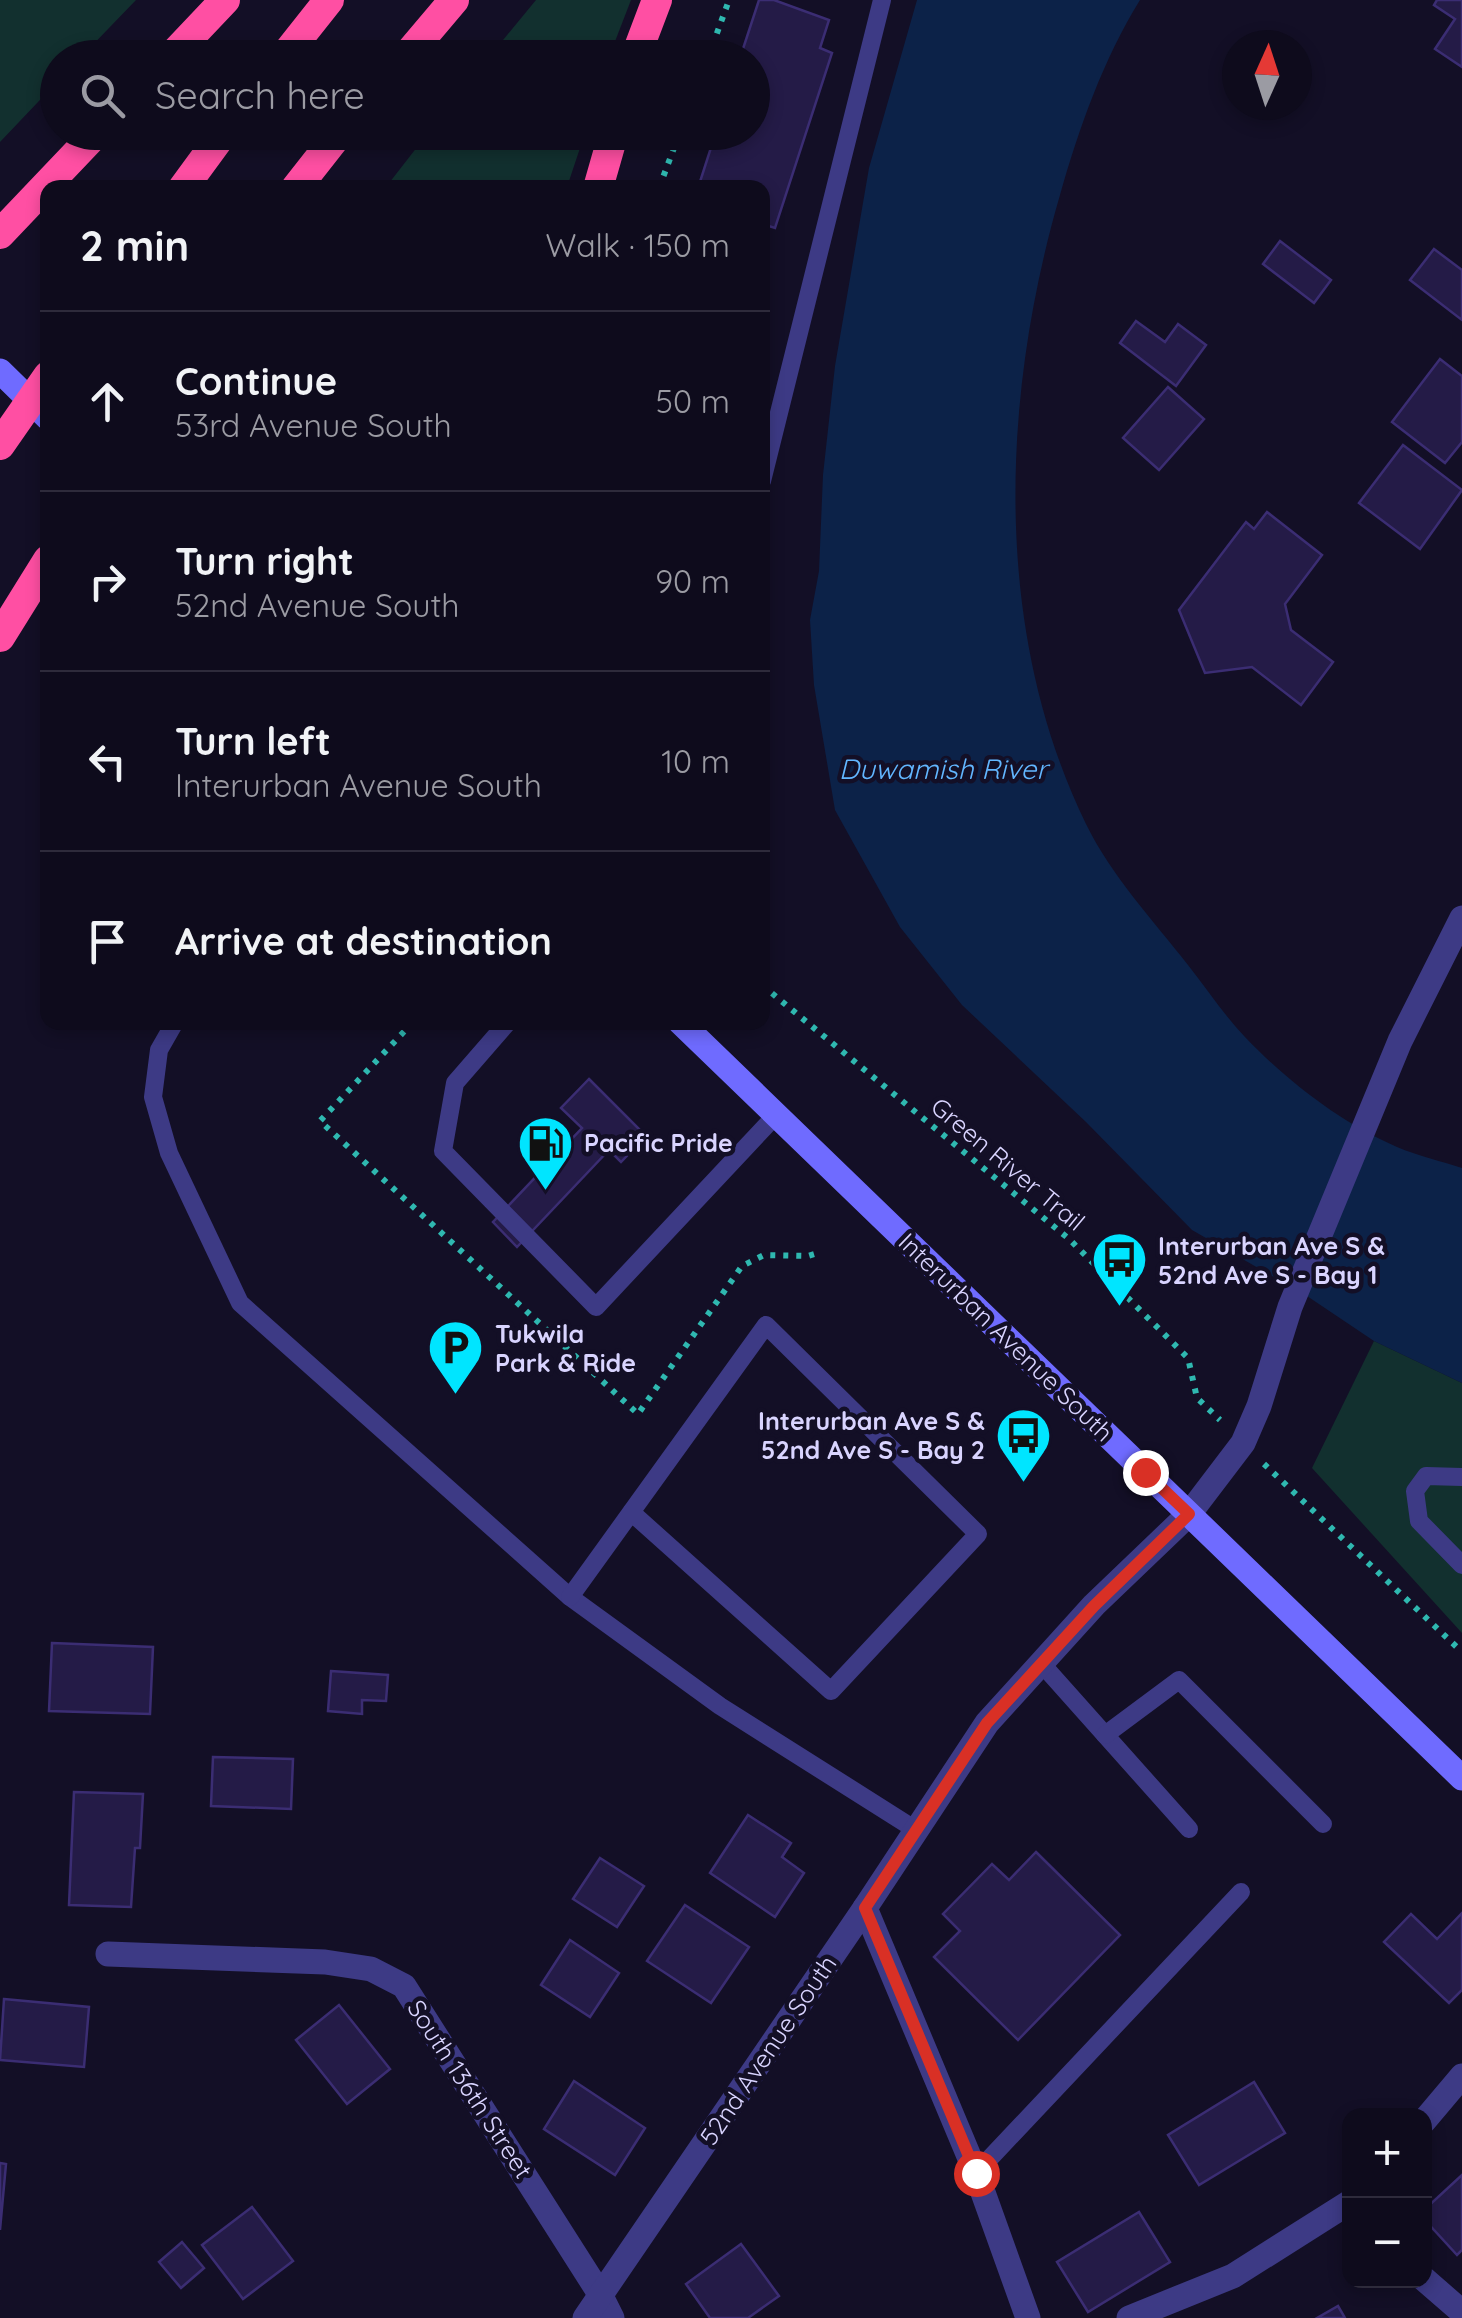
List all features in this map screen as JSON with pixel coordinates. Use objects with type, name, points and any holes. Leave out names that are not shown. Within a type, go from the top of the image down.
[{"type":"highway","points":[[187,40],[225,0]]},
{"type":"highway","points":[[297,40],[329,0]]},
{"type":"highway","points":[[420,40],[454,0]]},
{"type":"highway","points":[[642,40],[657,0]]},
{"type":"highway","points":[[51,180],[80,150]]},
{"type":"highway","points":[[189,180],[211,150]]},
{"type":"highway","points":[[302,180],[326,150]]},
{"type":"highway","points":[[600,180],[609,150]]},
{"type":"highway","points":[[2,232],[40,192]]},
{"type":"highway","points":[[0,445],[40,388]]},
{"type":"highway","points":[[7,625],[40,573]]},
{"type":"main road","points":[[0,372],[40,410]]},
{"type":"main road","name":"Interurban Avenue South","points":[[688,1030],[1462,1778]]},
{"type":"street","name":"52nd Avenue South","points":[[584,2318],[987,1723],[1094,1606],[1189,1514],[1244,1443],[1290,1308],[1400,1040],[1462,918]]},
{"type":"street","points":[[865,1908],[976,2173],[1028,2318]]},
{"type":"street","name":"South 136th Street","points":[[108,1954],[325,1962],[371,1969],[404,1986],[612,2318]]},
{"type":"street","points":[[1432,2111],[1462,2076]]},
{"type":"street","points":[[1129,2318],[1233,2276],[1342,2212]]},
{"type":"street","points":[[1432,2287],[1462,2312]]},
{"type":"lane","points":[[770,449],[882,0]]},
{"type":"lane","points":[[170,1030],[159,1050],[153,1097],[169,1153],[240,1303],[570,1597],[720,1706],[916,1830]]},
{"type":"lane","points":[[501,1030],[455,1082],[443,1152],[596,1308],[776,1115]]},
{"type":"lane","points":[[570,1597],[631,1512],[766,1325],[978,1534],[831,1691],[631,1512]]},
{"type":"lane","points":[[1462,1477],[1426,1476],[1415,1491],[1419,1520],[1462,1566]]},
{"type":"lane","points":[[1041,1663],[1189,1829]]},
{"type":"lane","points":[[1105,1735],[1179,1680],[1323,1824]]},
{"type":"lane","points":[[976,2173],[1240,1892]]},
{"type":"path","points":[[715,40],[730,0]]},
{"type":"path","points":[[662,180],[673,150]]},
{"type":"path","name":"Green River Trail","points":[[770,992],[1069,1239],[1188,1358],[1197,1398]]},
{"type":"path","points":[[1255,1455],[1462,1652]]},
{"type":"green space","points":[[0,0],[136,0],[97,40],[40,40],[40,100],[0,142]]},
{"type":"green space","points":[[536,0],[631,0],[616,40],[503,40]]},
{"type":"green space","points":[[414,150],[579,150],[569,180],[391,180]]},
{"type":"green space","points":[[1374,1341],[1462,1383],[1462,1633],[1312,1468]]},
{"type":"water","name":"Duwamish River","points":[[917,0],[1140,0],[1103,70],[1075,145],[1040,272],[1026,352],[1018,432],[1016,513],[1021,594],[1034,673],[1055,750],[1096,843],[1237,1029],[1297,1085],[1356,1126],[1405,1150],[1462,1168],[1462,1383],[1374,1341],[1307,1296],[1192,1230],[1086,1122],[962,1005],[900,927],[835,810],[814,685],[810,620],[819,571],[823,475],[835,366],[869,168]]},
{"type":"building","points":[[759,0],[774,0],[829,20],[820,48],[832,53],[775,228],[770,226],[770,180],[701,180],[710,150],[770,150],[770,40],[746,40]]},
{"type":"building","points":[[1437,0],[1462,0],[1462,67],[1435,49],[1455,19],[1434,5]]},
{"type":"building","points":[[1280,241],[1331,280],[1314,303],[1263,264]]},
{"type":"building","points":[[1434,249],[1462,270],[1462,320],[1410,280]]},
{"type":"building","points":[[1136,321],[1165,342],[1178,324],[1206,345],[1176,386],[1120,343]]},
{"type":"building","points":[[1440,359],[1462,376],[1462,442],[1445,463],[1392,422]]},
{"type":"building","points":[[1168,387],[1204,419],[1159,470],[1123,438]]},
{"type":"building","points":[[1403,445],[1462,490],[1420,549],[1359,503]]},
{"type":"building","points":[[1267,512],[1322,555],[1285,604],[1291,630],[1333,662],[1301,705],[1252,667],[1205,673],[1179,610],[1246,522],[1254,529]]},
{"type":"building","name":"Pacific Pride","points":[[589,1079],[646,1136],[621,1162],[609,1150],[517,1247],[493,1222],[582,1128],[561,1108]]},
{"type":"building","points":[[52,1643],[153,1647],[150,1714],[49,1711]]},
{"type":"building","points":[[331,1671],[388,1675],[386,1701],[362,1700],[362,1714],[328,1711]]},
{"type":"building","points":[[213,1757],[293,1759],[291,1809],[211,1806]]},
{"type":"building","points":[[74,1792],[143,1794],[131,1907],[69,1905]]},
{"type":"building","points":[[748,1815],[791,1843],[782,1857],[804,1873],[775,1917],[710,1873]]},
{"type":"building","points":[[1036,1852],[1120,1935],[1018,2040],[934,1957],[960,1931],[943,1914],[992,1864],[1009,1880]]},
{"type":"building","points":[[600,1858],[644,1886],[617,1927],[573,1899]]},
{"type":"building","points":[[685,1905],[749,1947],[711,2003],[647,1961]]},
{"type":"building","points":[[1462,1913],[1462,1990],[1449,2003],[1384,1942],[1411,1914],[1437,1939]]},
{"type":"building","points":[[570,1940],[619,1973],[590,2017],[541,1985]]},
{"type":"building","points":[[4,1999],[89,2007],[84,2067],[0,2060]]},
{"type":"building","points":[[339,2005],[390,2069],[347,2104],[296,2040]]},
{"type":"building","points":[[574,2081],[645,2128],[615,2175],[544,2129]]},
{"type":"building","points":[[1254,2082],[1285,2133],[1199,2185],[1168,2135]]},
{"type":"building","points":[[0,2163],[6,2164],[0,2230]]},
{"type":"building","points":[[1462,2175],[1462,2250],[1457,2255],[1432,2228],[1432,2203]]},
{"type":"building","points":[[252,2207],[293,2261],[243,2299],[202,2245]]},
{"type":"building","points":[[1139,2212],[1170,2262],[1088,2312],[1057,2262]]},
{"type":"building","points":[[182,2242],[204,2268],[181,2288],[159,2262]]},
{"type":"building","points":[[741,2244],[779,2296],[748,2318],[710,2318],[686,2284]]},
{"type":"building","points":[[1338,2306],[1345,2318],[1317,2318]]},
{"type":"place","name":"Pacific Pride","points":[[545,1192]]},
{"type":"place","name":"Interurban Ave S & 52nd Ave S - Bay 1","points":[[1119,1309]]},
{"type":"place","name":"Tukwila Park & Ride","points":[[456,1397]]},
{"type":"place","name":"Interurban Ave S & 52nd Ave S - Bay 2","points":[[1024,1484]]},
{"type":"route","points":[[976,2173],[865,1908],[987,1723],[1094,1606],[1189,1514],[1145,1472]]}]
